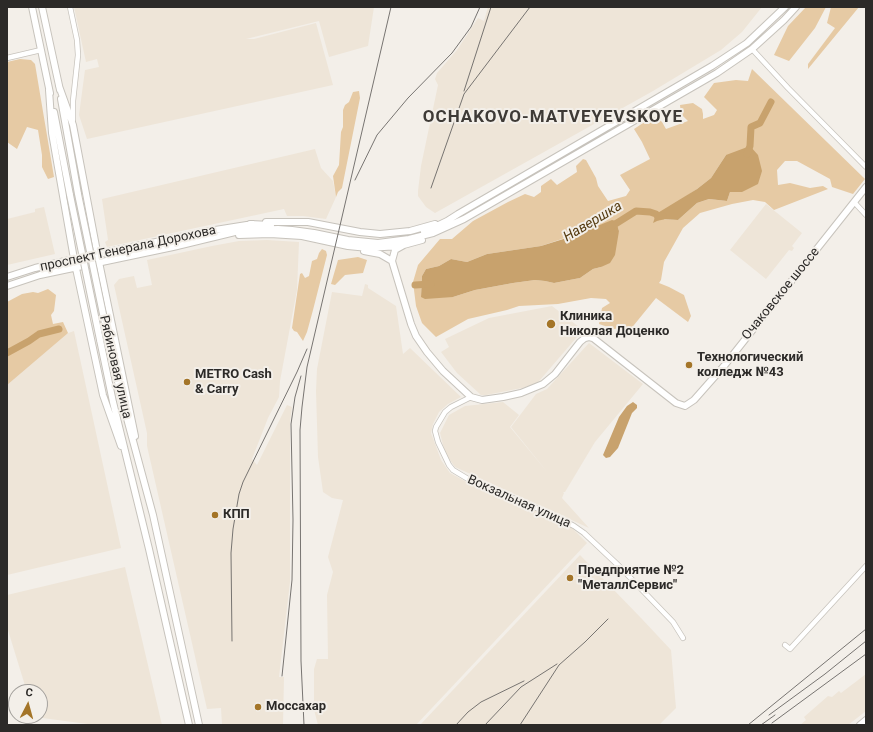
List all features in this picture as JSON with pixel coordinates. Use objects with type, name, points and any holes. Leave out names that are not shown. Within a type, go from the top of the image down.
[{"type":"main road","name":"Рябиновая улица","points":[[32,7],[113,402],[149,549],[189,725]]},
{"type":"main road","name":"Рябиновая улица","points":[[42,7],[59,86],[78,194],[108,338],[122,400],[153,515],[199,725]]},
{"type":"main road","name":"проспект Генерала Дорохова","points":[[7,277],[35,268],[74,259],[208,231],[250,224],[283,221],[308,222],[360,232],[390,234],[424,228],[458,214],[712,66],[746,43],[785,7]]},
{"type":"main road","name":"проспект Генерала Дорохова","points":[[7,286],[26,279],[76,267],[235,232],[278,229],[304,231],[358,242],[389,242],[426,235],[464,219],[717,73],[752,49],[796,7]]},
{"type":"main road","points":[[59,86],[73,125],[103,286],[134,428],[137,455]]},
{"type":"main road","points":[[49,90],[52,133],[80,290],[103,396],[128,464]]},
{"type":"main road","name":"Очаковское шоссе","points":[[471,397],[482,400],[503,397],[521,393],[543,384],[550,379],[580,342],[588,337],[593,338],[676,404],[683,406],[689,404],[724,366],[866,187]]},
{"type":"main road","name":"проспект Генерала Дорохова","points":[[188,243],[238,235],[270,234],[302,236],[338,244],[378,248],[404,245],[439,234],[455,226],[464,219]]},
{"type":"main road","points":[[70,237],[75,244],[84,245],[91,240],[93,232]]},
{"type":"main road","points":[[338,244],[380,254],[392,261]]},
{"type":"main road","points":[[404,245],[395,250],[392,261],[410,324],[427,352],[443,371],[471,397]]},
{"type":"main road","points":[[80,290],[82,283],[88,278],[96,278],[103,286]]},
{"type":"main road","points":[[860,725],[866,720]]},
{"type":"street","points":[[70,7],[77,40],[78,55],[73,101],[73,125]]},
{"type":"street","points":[[752,49],[788,88],[866,167]]},
{"type":"street","points":[[7,58],[41,50]]},
{"type":"street","points":[[854,202],[866,215]]},
{"type":"street","name":"Вокзальная улица","points":[[471,397],[451,407],[445,412],[436,427],[435,432],[438,442],[449,466],[468,479],[543,510],[564,520],[584,533],[619,566],[673,622],[683,638]]},
{"type":"street","points":[[785,645],[790,649],[866,566]]},
{"type":"shaded area","points":[[74,7],[374,7],[368,46],[329,57],[319,21],[246,39],[254,39],[316,23],[333,85],[87,139],[79,115],[85,70],[99,67],[97,59],[86,62]]},
{"type":"shaded area","points":[[488,7],[762,7],[742,32],[721,50],[653,91],[435,213],[426,207],[418,196],[418,191],[421,166],[438,85],[435,79],[437,73],[457,50],[478,18],[484,21]]},
{"type":"shaded area","points":[[806,7],[826,7],[815,28],[789,61],[774,55],[788,26]]},
{"type":"shaded area","points":[[831,7],[859,7],[808,69],[808,64],[835,28],[827,23]]},
{"type":"shaded area","points":[[20,59],[31,60],[35,64],[54,177],[48,179],[42,167],[42,155],[38,130],[27,127],[17,149],[7,142],[7,62]]},
{"type":"shaded area","points":[[752,69],[865,179],[853,194],[832,187],[830,179],[797,161],[785,161],[777,170],[778,185],[790,183],[810,188],[823,186],[828,189],[774,210],[765,202],[753,200],[700,213],[683,228],[664,262],[661,280],[659,283],[684,295],[691,316],[688,322],[656,298],[625,336],[620,328],[614,329],[599,324],[602,308],[610,303],[606,299],[591,298],[558,304],[519,306],[468,319],[436,337],[422,323],[416,306],[413,282],[418,265],[440,239],[452,239],[473,221],[525,194],[534,197],[541,192],[541,186],[551,179],[557,185],[577,172],[576,166],[583,159],[586,160],[596,178],[598,186],[608,201],[626,196],[630,190],[620,175],[650,159],[634,129],[649,119],[657,117],[666,129],[688,121],[681,114],[680,105],[693,103],[702,109],[703,119],[714,115],[717,110],[704,97],[714,83],[736,80],[748,81]],"holes":[[[726,155],[742,192],[730,192],[727,201],[709,199],[697,203],[678,220],[661,219],[679,201],[711,178]],[[616,221],[619,231],[601,267],[593,269],[580,278],[554,283],[535,280],[513,283],[475,290],[453,297],[421,297],[422,276],[426,269],[439,266],[451,259],[467,262],[487,254],[541,246]]]},
{"type":"shaded area","points":[[359,91],[360,98],[342,188],[336,197],[333,176],[339,165],[341,132],[343,127],[343,110],[345,105],[349,102],[353,92]]},
{"type":"shaded area","points":[[750,146],[758,155],[762,171],[758,184],[742,192],[730,192],[727,201],[709,199],[697,203],[678,220],[661,219],[653,223],[656,214],[697,189],[711,178],[726,155]]},
{"type":"shaded area","points":[[315,149],[321,168],[333,181],[336,197],[326,219],[303,216],[287,216],[284,209],[107,247],[105,242],[108,240],[102,199]]},
{"type":"shaded area","points":[[766,204],[802,233],[792,246],[794,248],[792,251],[789,250],[766,279],[730,250]]},
{"type":"shaded area","points":[[44,207],[55,254],[7,265],[7,219],[35,212],[35,209]]},
{"type":"shaded area","points":[[612,220],[616,221],[619,231],[615,255],[610,263],[593,269],[580,278],[554,283],[535,280],[513,283],[475,290],[453,297],[425,299],[421,297],[422,276],[426,269],[439,266],[451,259],[467,262],[487,254],[541,246],[573,236]]},
{"type":"shaded area","points":[[267,240],[299,242],[297,290],[280,381],[279,397],[268,418],[252,459],[257,465],[287,405],[292,407],[290,422],[290,582],[279,677],[284,677],[283,725],[222,725],[221,708],[207,709],[147,446],[147,433],[114,285],[119,279],[134,276],[137,288],[152,285],[147,260],[239,241]]},
{"type":"shaded area","points":[[322,249],[326,251],[327,255],[307,332],[303,341],[297,332],[292,328],[300,274],[302,273],[305,278],[309,276],[312,261],[317,259]]},
{"type":"shaded area","points":[[358,257],[367,260],[363,273],[345,275],[335,285],[331,284],[338,260]]},
{"type":"shaded area","points":[[365,284],[368,285],[368,288],[396,306],[403,354],[410,348],[461,397],[448,404],[439,412],[433,424],[431,433],[441,460],[450,473],[472,485],[554,518],[570,526],[587,543],[416,725],[318,725],[312,702],[314,701],[314,669],[317,659],[328,659],[327,595],[333,572],[328,557],[343,500],[332,498],[323,492],[318,457],[316,391],[317,369],[332,292],[362,296]]},
{"type":"shaded area","points":[[48,289],[56,295],[54,311],[51,315],[53,324],[63,322],[68,333],[7,385],[7,302],[22,294],[33,292],[38,293]]},
{"type":"shaded area","points":[[552,306],[583,330],[536,384],[481,395],[457,373],[441,352],[449,347],[445,339],[489,318]]},
{"type":"shaded area","points":[[74,331],[121,548],[7,575],[7,384],[60,336]]},
{"type":"shaded area","points":[[589,343],[643,384],[595,442],[565,492],[563,492],[562,498],[589,528],[455,467],[445,453],[440,433],[449,415],[465,406],[503,402],[519,415],[510,427],[548,473],[511,427],[536,394],[547,389]]},
{"type":"shaded area","points":[[633,402],[637,405],[637,408],[632,413],[618,448],[610,457],[606,458],[603,455],[619,417],[627,406]]},
{"type":"shaded area","points":[[580,555],[671,650],[676,708],[659,725],[420,725]]},
{"type":"shaded area","points":[[125,567],[162,725],[95,725],[48,719],[48,684],[25,684],[7,627],[7,595]]},
{"type":"shaded area","points":[[866,674],[866,711],[848,725],[800,725],[806,720],[804,717],[828,696],[832,697],[839,691],[841,693]]},
{"type":"waterway","name":"Навершка","points":[[747,154],[750,146],[751,127],[760,123],[771,102]]},
{"type":"waterway","name":"Навершка","points":[[609,228],[636,211],[650,212],[656,214],[658,217],[663,216]]},
{"type":"waterway","name":"Навершка","points":[[415,285],[431,284]]},
{"type":"waterway","name":"Навершка","points":[[7,353],[39,334],[59,329]]},
{"type":"railway","points":[[304,725],[301,661],[300,430],[302,407],[307,367],[391,7]]},
{"type":"railway","points":[[355,180],[377,135],[408,98],[452,53],[471,27],[480,7]]},
{"type":"railway","points":[[464,91],[491,7]]},
{"type":"railway","points":[[431,188],[464,94],[530,7]]},
{"type":"railway","points":[[232,641],[231,553],[233,529],[239,494],[243,482],[307,349]]},
{"type":"railway","points":[[282,676],[292,580],[293,520],[291,424],[295,397],[301,376]]},
{"type":"railway","points":[[520,725],[559,665],[608,619]]},
{"type":"railway","points":[[748,725],[866,629]]},
{"type":"railway","points":[[769,715],[825,674],[866,641]]},
{"type":"railway","points":[[772,723],[866,654]]},
{"type":"railway","points":[[485,725],[521,687],[557,664]]},
{"type":"railway","points":[[456,725],[468,712],[481,702],[524,681]]},
{"type":"railway","points":[[761,725],[775,715]]},
{"type":"place","name":"Клиника Николая Доценко","points":[[551,324]]},
{"type":"place","name":"Технологический колледж №43","points":[[689,365]]},
{"type":"place","name":"METRO Cash & Carry","points":[[187,382]]},
{"type":"place","name":"КПП","points":[[215,515]]},
{"type":"place","name":"Предприятие №2 \"МеталлСервис\"","points":[[570,578]]},
{"type":"place","name":"Моссахар","points":[[258,707]]},
{"type":"district","name":"OCHAKOVO-MATVEYEVSKOYE","points":[[553,118]]}]
